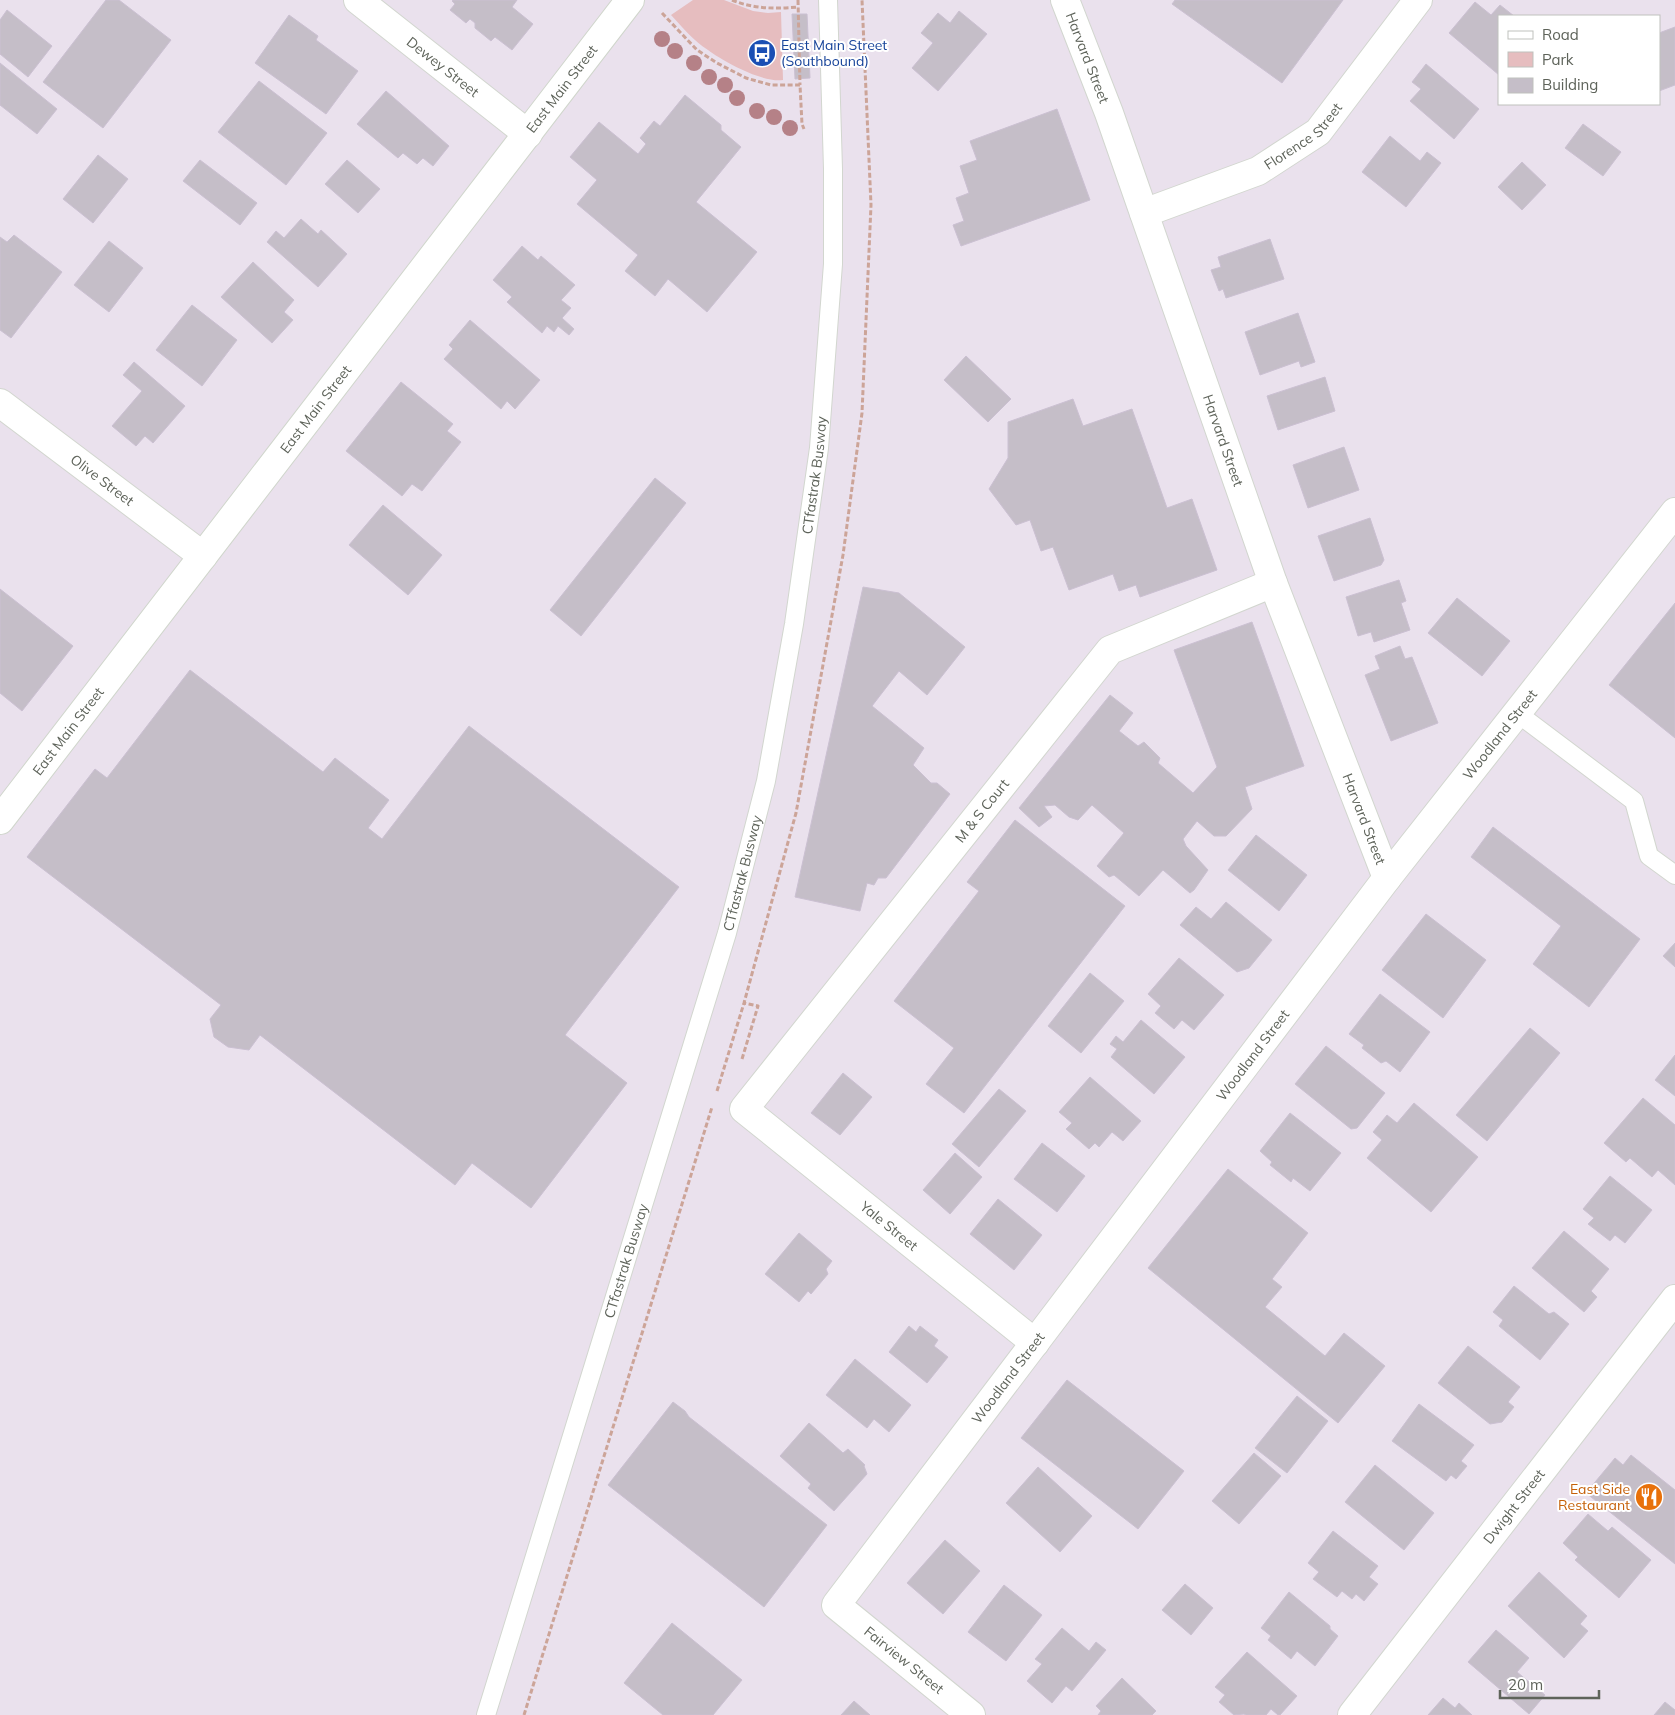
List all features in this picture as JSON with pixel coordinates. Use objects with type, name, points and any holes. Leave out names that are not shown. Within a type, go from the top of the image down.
[{"type":"street","name":"Dewey Street","points":[[358,0],[528,134]]},
{"type":"street","name":"East Main Street","points":[[0,820],[630,0]]},
{"type":"street","name":"Harvard Street","points":[[1065,0],[1109,113],[1273,583],[1387,878]]},
{"type":"street","name":"Florence Street","points":[[1144,213],[1258,171],[1318,132],[1418,0]]},
{"type":"street","name":"Olive Street","points":[[0,403],[203,556]]},
{"type":"street","name":"Woodland Street","points":[[836,1605],[1387,878],[1675,512]]},
{"type":"street","name":"M & S Court","points":[[751,1101],[1110,650],[1273,583]]},
{"type":"street","name":"Yale Street","points":[[751,1101],[1035,1343]]},
{"type":"street","name":"Dwight Street","points":[[1352,1715],[1675,1299]]},
{"type":"street","name":"Fairview Street","points":[[836,1605],[972,1715]]},
{"type":"lane","name":"CTfastrak Busway","points":[[486,1715],[727,933],[768,771],[784,687],[808,537],[819,448],[825,371],[833,254],[833,150],[828,0]]},
{"type":"lane","points":[[1517,713],[1634,801],[1649,856],[1675,875]]},
{"type":"path","points":[[732,0],[750,6],[798,7]]},
{"type":"path","points":[[798,0],[802,124],[806,133]]},
{"type":"path","points":[[662,13],[697,50],[717,63],[746,78],[771,86],[800,85]]},
{"type":"path","points":[[744,1003],[758,1006],[738,1074],[751,1101]]},
{"type":"green space","points":[[693,0],[724,0],[753,11],[781,12],[783,80],[765,78],[744,71],[715,55],[688,34],[671,15]]},
{"type":"building","points":[[106,0],[119,0],[171,40],[103,128],[43,82]]},
{"type":"building","points":[[453,0],[517,0],[512,7],[533,24],[512,50],[495,37],[491,41],[475,28],[475,23],[470,19],[466,23],[450,10],[455,4]]},
{"type":"building","points":[[1175,0],[1343,0],[1282,83],[1172,4]]},
{"type":"building","points":[[1475,2],[1491,15],[1500,5],[1513,15],[1498,15],[1498,74],[1449,33]]},
{"type":"building","points":[[7,10],[52,46],[28,77],[0,54],[0,20]]},
{"type":"building","points":[[959,11],[987,34],[938,91],[912,68],[933,43],[921,33],[938,13],[950,23]]},
{"type":"building","points":[[792,14],[807,14],[810,78],[795,79]]},
{"type":"building","points":[[289,15],[318,36],[316,40],[358,71],[326,114],[255,63]]},
{"type":"building","points":[[1675,27],[1675,85],[1660,91],[1660,33]]},
{"type":"building","points":[[0,63],[57,109],[37,134],[0,105]]},
{"type":"building","points":[[1426,64],[1479,109],[1454,139],[1410,101],[1421,89],[1412,82]]},
{"type":"building","points":[[259,81],[327,133],[286,185],[218,132]]},
{"type":"building","points":[[386,91],[449,146],[433,166],[423,158],[417,164],[403,153],[398,158],[357,124]]},
{"type":"building","points":[[685,95],[721,125],[721,130],[741,147],[696,202],[757,252],[707,312],[668,279],[655,296],[625,271],[638,255],[577,204],[597,180],[570,157],[599,122],[638,154],[646,144],[640,138],[654,121],[660,126]]},
{"type":"building","points":[[1057,109],[1090,200],[961,246],[953,225],[964,221],[956,198],[969,193],[960,166],[977,160],[970,141]]},
{"type":"building","points":[[1583,124],[1621,152],[1603,176],[1565,148]]},
{"type":"building","points":[[1390,136],[1420,161],[1427,152],[1441,163],[1406,207],[1362,172]]},
{"type":"building","points":[[98,155],[128,179],[93,223],[63,199]]},
{"type":"building","points":[[200,160],[257,203],[240,225],[183,181]]},
{"type":"building","points":[[347,160],[380,189],[358,213],[325,184]]},
{"type":"building","points":[[1522,162],[1546,185],[1522,210],[1498,187]]},
{"type":"building","points":[[301,219],[318,234],[321,230],[347,254],[318,287],[267,242],[276,231],[284,238]]},
{"type":"building","points":[[14,235],[62,272],[11,338],[0,330],[0,237],[7,242]]},
{"type":"building","points":[[1270,239],[1284,279],[1226,298],[1223,289],[1219,291],[1211,270],[1221,267],[1218,257]]},
{"type":"building","points":[[109,241],[143,268],[109,312],[74,285]]},
{"type":"building","points":[[522,246],[538,260],[541,256],[575,285],[561,300],[571,308],[562,318],[574,329],[569,335],[558,326],[554,332],[547,326],[542,333],[507,302],[512,297],[493,280]]},
{"type":"building","points":[[253,262],[294,300],[284,312],[293,320],[272,343],[221,297]]},
{"type":"building","points":[[192,305],[237,340],[202,386],[156,350]]},
{"type":"building","points":[[1298,313],[1315,362],[1301,367],[1299,361],[1260,375],[1245,332]]},
{"type":"building","points":[[470,320],[540,380],[515,409],[507,401],[501,409],[444,359],[453,349],[449,345]]},
{"type":"building","points":[[966,356],[1011,399],[988,422],[944,380]]},
{"type":"building","points":[[134,362],[185,406],[153,443],[145,436],[136,446],[112,426],[142,391],[123,375]]},
{"type":"building","points":[[1325,377],[1335,411],[1278,430],[1267,396]]},
{"type":"building","points":[[401,382],[453,424],[447,431],[461,442],[422,491],[412,484],[402,496],[346,451]]},
{"type":"building","points":[[1073,399],[1083,426],[1132,409],[1167,508],[1192,499],[1217,570],[1140,597],[1136,585],[1119,591],[1113,574],[1069,590],[1053,547],[1041,551],[1030,520],[1016,525],[989,489],[1008,458],[1008,422]]},
{"type":"building","points":[[1344,447],[1359,490],[1308,508],[1293,465]]},
{"type":"building","points":[[655,478],[686,503],[581,636],[550,610]]},
{"type":"building","points":[[383,505],[442,555],[408,595],[349,545]]},
{"type":"building","points":[[1370,518],[1384,560],[1381,565],[1334,581],[1318,536]]},
{"type":"building","points":[[1399,580],[1406,601],[1401,603],[1410,630],[1374,642],[1371,632],[1358,636],[1346,597]]},
{"type":"building","points":[[863,587],[899,593],[965,647],[927,695],[899,671],[872,706],[924,748],[913,765],[931,783],[937,783],[950,794],[886,878],[878,878],[874,885],[867,883],[860,911],[795,897]]},
{"type":"building","points":[[0,589],[73,646],[22,711],[0,693]]},
{"type":"building","points":[[1457,598],[1510,641],[1482,676],[1428,633]]},
{"type":"building","points":[[1675,603],[1675,738],[1609,685]]},
{"type":"building","points":[[1252,622],[1304,766],[1245,787],[1252,809],[1226,836],[1214,836],[1197,821],[1183,839],[1186,846],[1208,870],[1194,890],[1190,893],[1163,870],[1139,896],[1114,875],[1109,877],[1097,866],[1124,833],[1092,805],[1078,820],[1069,817],[1055,805],[1044,806],[1052,817],[1039,827],[1019,808],[1110,695],[1133,713],[1119,731],[1138,746],[1144,742],[1160,758],[1158,763],[1193,793],[1217,767],[1174,650]]},
{"type":"building","points":[[1400,646],[1405,659],[1412,657],[1438,723],[1391,741],[1365,675],[1380,669],[1375,656]]},
{"type":"building","points":[[190,670],[323,772],[335,758],[389,800],[368,828],[382,839],[469,726],[679,887],[565,1035],[627,1083],[531,1208],[472,1163],[455,1185],[260,1035],[249,1050],[228,1047],[214,1037],[210,1019],[221,1005],[27,857],[95,769],[107,778]]},
{"type":"building","points":[[1015,820],[1125,906],[964,1113],[926,1084],[954,1048],[894,1001],[979,891],[967,882]]},
{"type":"building","points":[[1493,827],[1640,939],[1589,1007],[1533,964],[1561,926],[1471,857]]},
{"type":"building","points":[[1256,835],[1307,875],[1279,911],[1228,870]]},
{"type":"building","points":[[1226,902],[1272,940],[1249,968],[1237,972],[1180,925],[1196,907],[1211,919]]},
{"type":"building","points":[[1426,914],[1486,960],[1443,1018],[1382,970]]},
{"type":"building","points":[[1675,943],[1675,967],[1663,956]]},
{"type":"building","points":[[1179,958],[1224,995],[1194,1030],[1182,1020],[1174,1029],[1155,1013],[1161,1006],[1148,994]]},
{"type":"building","points":[[1090,973],[1124,1001],[1081,1053],[1048,1026]]},
{"type":"building","points":[[1380,994],[1430,1032],[1400,1072],[1386,1061],[1381,1063],[1362,1048],[1364,1045],[1349,1034]]},
{"type":"building","points":[[1141,1020],[1185,1057],[1154,1094],[1111,1057],[1117,1049],[1110,1044],[1116,1036],[1123,1042]]},
{"type":"building","points":[[1530,1028],[1560,1053],[1487,1141],[1456,1115]]},
{"type":"building","points":[[1326,1046],[1385,1093],[1357,1128],[1351,1129],[1295,1084]]},
{"type":"building","points":[[1675,1055],[1675,1096],[1655,1080]]},
{"type":"building","points":[[843,1073],[872,1097],[840,1135],[811,1113]]},
{"type":"building","points":[[1090,1077],[1141,1121],[1123,1141],[1112,1132],[1099,1147],[1095,1143],[1089,1149],[1066,1129],[1072,1123],[1059,1112]]},
{"type":"building","points":[[999,1089],[1026,1111],[979,1167],[952,1144]]},
{"type":"building","points":[[1643,1098],[1675,1125],[1675,1185],[1658,1170],[1652,1177],[1630,1158],[1626,1162],[1604,1143]]},
{"type":"building","points":[[1414,1103],[1478,1157],[1431,1212],[1367,1158],[1382,1140],[1373,1132],[1387,1115],[1397,1123]]},
{"type":"building","points":[[1290,1113],[1341,1153],[1310,1191],[1293,1178],[1291,1182],[1270,1165],[1272,1162],[1260,1151]]},
{"type":"building","points":[[1042,1143],[1085,1176],[1057,1212],[1014,1179]]},
{"type":"building","points":[[955,1153],[982,1177],[950,1214],[923,1190]]},
{"type":"building","points":[[1228,1169],[1308,1233],[1272,1279],[1282,1287],[1265,1307],[1325,1356],[1344,1333],[1385,1366],[1338,1423],[1148,1268]]},
{"type":"building","points":[[1610,1176],[1652,1210],[1625,1243],[1615,1235],[1610,1241],[1588,1224],[1594,1218],[1583,1209]]},
{"type":"building","points":[[998,1199],[1042,1235],[1014,1270],[970,1234]]},
{"type":"building","points":[[1564,1231],[1609,1269],[1591,1291],[1597,1297],[1584,1312],[1532,1268]]},
{"type":"building","points":[[799,1233],[832,1261],[826,1269],[828,1274],[811,1294],[808,1291],[799,1302],[765,1274]]},
{"type":"building","points":[[1514,1286],[1549,1314],[1554,1312],[1569,1324],[1540,1360],[1499,1326],[1503,1320],[1493,1312]]},
{"type":"building","points":[[909,1326],[916,1332],[920,1326],[938,1340],[934,1346],[948,1357],[927,1383],[889,1352]]},
{"type":"building","points":[[1468,1346],[1520,1387],[1508,1402],[1514,1407],[1502,1422],[1490,1424],[1438,1383]]},
{"type":"building","points":[[855,1359],[911,1405],[889,1432],[874,1419],[867,1428],[826,1395]]},
{"type":"building","points":[[1067,1380],[1184,1471],[1138,1529],[1021,1438]]},
{"type":"building","points":[[1297,1396],[1328,1421],[1287,1473],[1255,1448]]},
{"type":"building","points":[[673,1402],[685,1411],[689,1417],[827,1525],[764,1607],[608,1485]]},
{"type":"building","points":[[1419,1404],[1474,1445],[1461,1461],[1467,1466],[1456,1479],[1451,1475],[1446,1481],[1392,1441]]},
{"type":"building","points":[[809,1423],[843,1453],[848,1449],[865,1465],[867,1474],[834,1511],[808,1488],[811,1484],[780,1456]]},
{"type":"building","points":[[1254,1453],[1281,1476],[1239,1524],[1212,1501]]},
{"type":"building","points":[[1631,1455],[1675,1490],[1675,1564],[1586,1493],[1615,1458],[1623,1465]]},
{"type":"building","points":[[1375,1465],[1434,1513],[1404,1550],[1345,1502]]},
{"type":"building","points":[[1038,1467],[1092,1516],[1060,1552],[1006,1503]]},
{"type":"building","points":[[1588,1514],[1608,1531],[1612,1527],[1651,1560],[1619,1598],[1575,1560],[1578,1557],[1563,1543]]},
{"type":"building","points":[[1333,1531],[1378,1566],[1369,1577],[1378,1584],[1364,1601],[1356,1594],[1352,1599],[1342,1591],[1337,1597],[1313,1579],[1319,1572],[1308,1563]]},
{"type":"building","points":[[945,1540],[980,1571],[943,1614],[907,1583]]},
{"type":"building","points":[[1539,1572],[1587,1616],[1580,1624],[1588,1631],[1564,1658],[1508,1606]]},
{"type":"building","points":[[1185,1584],[1213,1608],[1191,1635],[1162,1610]]},
{"type":"building","points":[[1004,1585],[1042,1615],[1006,1661],[968,1632]]},
{"type":"building","points":[[1289,1592],[1330,1626],[1330,1629],[1338,1636],[1315,1666],[1297,1651],[1291,1659],[1268,1640],[1271,1636],[1261,1628]]},
{"type":"building","points":[[672,1623],[742,1680],[713,1715],[663,1715],[624,1683]]},
{"type":"building","points":[[1062,1628],[1089,1651],[1096,1642],[1106,1650],[1072,1691],[1066,1686],[1052,1703],[1027,1681],[1042,1664],[1035,1659]]},
{"type":"building","points":[[1496,1630],[1529,1658],[1517,1672],[1545,1695],[1529,1714],[1468,1662]]},
{"type":"building","points":[[1247,1652],[1297,1696],[1280,1715],[1271,1709],[1266,1715],[1234,1715],[1219,1702],[1225,1695],[1215,1687]]},
{"type":"building","points":[[1122,1678],[1156,1711],[1152,1715],[1098,1715],[1101,1711],[1096,1706]]},
{"type":"building","points":[[1443,1698],[1455,1708],[1459,1703],[1472,1715],[1428,1715]]},
{"type":"building","points":[[854,1701],[870,1715],[841,1715]]},
{"type":"building","points":[[1665,1702],[1675,1710],[1675,1715],[1654,1715]]},
{"type":"place","name":"East Main Street (Southbound)","points":[[762,53]]},
{"type":"place","name":"East Side Restaurant","points":[[1649,1497]]}]
